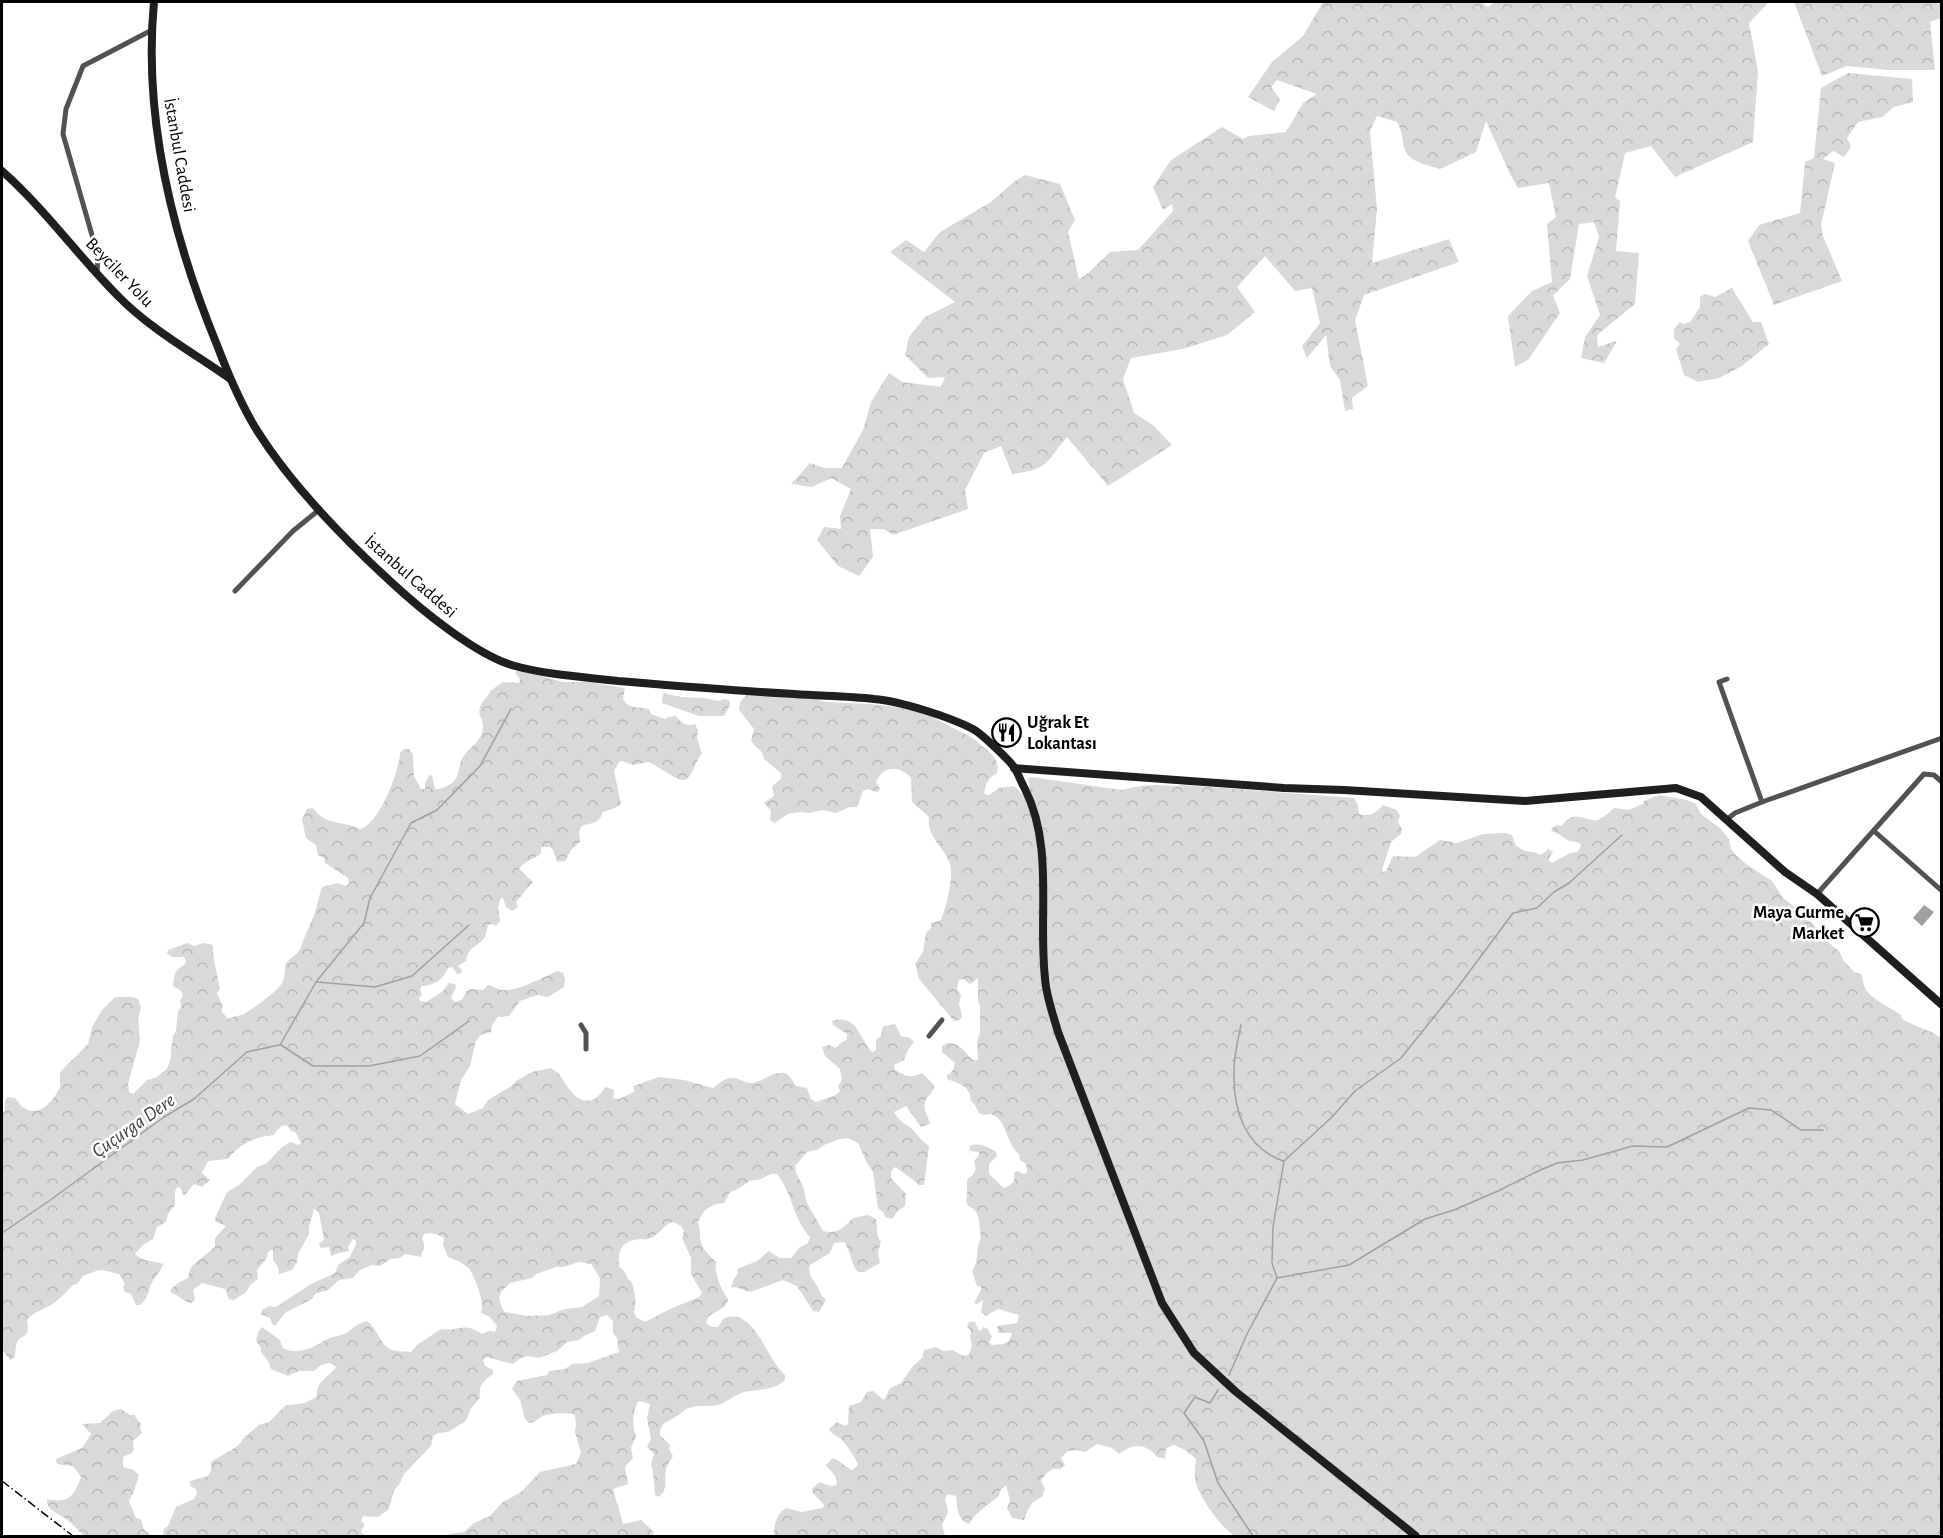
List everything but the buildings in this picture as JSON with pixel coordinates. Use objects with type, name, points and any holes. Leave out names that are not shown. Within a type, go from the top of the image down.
[{"type":"street","name":"İstanbul Caddesi","points":[[154,2],[153,81],[158,139],[171,205],[196,295],[231,379],[257,430],[296,483],[358,551],[427,613],[485,654],[510,665],[551,673],[693,688],[879,699],[936,714],[976,730],[1014,768],[1034,807],[1044,865],[1045,978],[1050,1004],[1058,1032],[1162,1303],[1194,1353],[1235,1391],[1416,1536]]},
{"type":"street","points":[[97,273],[98,256],[63,134],[66,110],[82,66],[152,30]]},
{"type":"street","name":"Beyciler Yolu","points":[[2,171],[25,192],[117,296],[135,313],[231,379]]},
{"type":"street","points":[[235,591],[293,531],[320,510]]},
{"type":"street","points":[[1727,679],[1719,682],[1762,802]]},
{"type":"street","points":[[1726,820],[1735,813],[1762,802],[1941,738]]},
{"type":"street","points":[[1014,768],[1284,788],[1525,801],[1676,788],[1701,797],[1785,872],[1817,894],[1940,1001]]},
{"type":"street","points":[[1817,894],[1924,774],[1934,775],[1941,782]]},
{"type":"street","points":[[1874,831],[1941,891]]},
{"type":"street","points":[[928,1036],[942,1020]]},
{"type":"street","points":[[581,1025],[586,1033],[586,1049]]},
{"type":"green space","points":[[1323,2],[1480,2],[1488,7],[1495,2],[1768,2],[1749,23],[1758,71],[1753,142],[1675,177],[1651,146],[1625,153],[1615,198],[1620,201],[1616,251],[1639,253],[1635,304],[1597,335],[1598,347],[1617,341],[1604,363],[1581,358],[1585,337],[1600,315],[1587,276],[1599,237],[1594,222],[1579,224],[1570,279],[1553,295],[1560,313],[1528,360],[1515,367],[1508,316],[1532,291],[1552,282],[1547,224],[1556,217],[1549,183],[1518,188],[1486,121],[1476,152],[1440,169],[1409,156],[1397,122],[1377,116],[1370,131],[1377,209],[1372,263],[1449,239],[1459,262],[1364,295],[1355,320],[1368,386],[1352,398],[1353,409],[1345,411],[1340,380],[1330,366],[1326,335],[1307,358],[1302,346],[1320,323],[1312,288],[1295,291],[1265,256],[1237,287],[1255,312],[1227,335],[1183,349],[1131,358],[1123,379],[1134,413],[1153,425],[1172,445],[1108,486],[1067,437],[1045,464],[1033,470],[1012,474],[1001,446],[984,453],[965,490],[968,509],[893,535],[884,529],[870,529],[873,557],[859,576],[838,566],[817,540],[824,527],[841,529],[840,516],[851,489],[831,478],[812,487],[791,484],[810,463],[824,468],[842,468],[863,430],[871,402],[889,373],[902,382],[941,387],[945,377],[928,378],[905,355],[909,337],[925,317],[955,302],[890,252],[906,240],[924,252],[940,232],[991,202],[1025,175],[1060,184],[1075,220],[1068,232],[1079,279],[1110,252],[1138,250],[1173,211],[1172,204],[1163,210],[1153,187],[1171,160],[1222,127],[1243,139],[1249,136],[1286,132],[1303,103],[1317,94],[1277,80],[1271,87],[1280,99],[1274,111],[1248,97],[1272,62],[1303,36]]},
{"type":"green space","points":[[1794,2],[1940,2],[1940,18],[1930,22],[1935,70],[1889,70],[1847,66],[1822,76]]},
{"type":"green space","points":[[1848,73],[1912,79],[1913,102],[1894,107],[1882,117],[1858,122],[1847,138],[1851,147],[1844,157],[1833,151],[1823,159],[1835,163],[1821,225],[1823,236],[1842,281],[1774,305],[1748,241],[1759,225],[1800,213],[1805,162],[1814,158],[1821,88]]},
{"type":"green space","points":[[1732,288],[1753,322],[1761,322],[1769,344],[1742,366],[1719,378],[1698,382],[1684,375],[1676,349],[1680,344],[1674,338],[1674,329],[1680,322],[1684,324],[1690,322],[1700,307],[1700,297],[1705,294],[1715,297]]},
{"type":"green space","points":[[519,670],[563,682],[588,682],[625,688],[623,699],[628,705],[649,709],[651,714],[665,719],[676,716],[684,724],[695,724],[702,754],[687,779],[684,780],[674,777],[649,762],[633,765],[619,762],[614,771],[621,804],[603,812],[597,821],[582,826],[579,831],[580,842],[571,850],[565,861],[557,862],[550,847],[541,847],[541,853],[519,869],[533,882],[516,902],[518,907],[512,911],[506,907],[501,898],[498,907],[500,921],[496,926],[488,925],[482,941],[470,951],[466,961],[458,966],[462,970],[461,973],[457,974],[452,967],[448,968],[438,981],[422,986],[420,989],[422,995],[419,998],[420,1001],[426,1002],[442,992],[449,983],[455,984],[451,998],[455,1002],[462,999],[466,991],[483,990],[488,985],[501,990],[513,989],[557,971],[563,973],[565,979],[564,987],[548,997],[537,995],[520,1001],[509,1016],[498,1017],[492,1025],[491,1032],[481,1035],[476,1041],[470,1066],[461,1080],[455,1104],[468,1114],[483,1108],[488,1100],[532,1072],[551,1068],[559,1074],[578,1098],[590,1101],[606,1087],[614,1090],[613,1098],[619,1099],[634,1092],[634,1086],[659,1077],[684,1080],[713,1088],[728,1079],[734,1078],[752,1083],[784,1073],[788,1074],[796,1086],[807,1088],[811,1099],[816,1102],[836,1095],[840,1091],[838,1086],[842,1080],[840,1069],[825,1056],[822,1047],[829,1045],[836,1048],[847,1040],[847,1034],[833,1025],[832,1021],[847,1020],[856,1028],[872,1052],[876,1050],[876,1040],[881,1036],[883,1026],[895,1024],[901,1036],[910,1038],[914,1042],[904,1060],[894,1065],[895,1070],[908,1076],[922,1073],[934,1085],[925,1106],[930,1124],[921,1127],[906,1106],[894,1112],[929,1146],[924,1185],[919,1185],[895,1167],[891,1172],[891,1178],[906,1194],[905,1206],[892,1219],[885,1217],[878,1208],[873,1172],[858,1143],[848,1138],[840,1139],[817,1150],[807,1152],[795,1166],[807,1203],[823,1231],[836,1231],[853,1218],[868,1215],[876,1219],[877,1233],[881,1242],[878,1252],[880,1263],[864,1272],[858,1272],[855,1268],[844,1242],[834,1243],[830,1253],[810,1265],[810,1275],[826,1300],[819,1312],[813,1311],[797,1286],[783,1280],[750,1292],[735,1287],[731,1288],[738,1273],[737,1269],[757,1261],[769,1251],[780,1258],[791,1258],[800,1247],[808,1243],[810,1237],[804,1230],[777,1174],[748,1182],[730,1192],[724,1203],[711,1206],[702,1214],[698,1223],[701,1242],[716,1262],[719,1281],[728,1299],[723,1308],[708,1317],[706,1323],[711,1327],[718,1327],[724,1318],[732,1317],[745,1321],[758,1334],[773,1361],[785,1375],[785,1380],[770,1388],[741,1393],[721,1404],[687,1409],[665,1423],[661,1427],[660,1435],[670,1445],[669,1449],[673,1456],[666,1469],[664,1490],[659,1497],[655,1495],[651,1465],[654,1454],[647,1447],[651,1439],[647,1418],[650,1404],[639,1401],[633,1418],[636,1436],[631,1448],[633,1458],[625,1467],[628,1484],[613,1489],[623,1524],[641,1520],[654,1532],[652,1536],[448,1536],[464,1532],[474,1523],[490,1516],[503,1502],[521,1492],[540,1472],[576,1464],[581,1453],[575,1432],[575,1415],[550,1414],[529,1423],[525,1419],[520,1400],[512,1389],[517,1381],[547,1375],[549,1371],[565,1369],[572,1364],[588,1363],[619,1352],[617,1338],[613,1333],[613,1321],[607,1315],[600,1317],[595,1331],[579,1340],[567,1342],[557,1351],[539,1358],[528,1356],[513,1364],[486,1357],[483,1360],[485,1366],[493,1370],[493,1374],[482,1384],[480,1398],[471,1408],[466,1421],[448,1432],[433,1436],[431,1446],[404,1474],[394,1490],[389,1509],[378,1517],[363,1516],[361,1521],[364,1527],[361,1533],[367,1536],[163,1536],[164,1529],[168,1526],[176,1507],[194,1499],[197,1493],[196,1489],[190,1486],[190,1481],[208,1476],[211,1471],[211,1462],[237,1446],[259,1425],[269,1422],[286,1405],[303,1403],[317,1396],[320,1383],[336,1367],[330,1363],[321,1365],[314,1371],[299,1371],[288,1376],[271,1369],[256,1341],[262,1327],[280,1340],[283,1348],[301,1351],[344,1334],[358,1324],[367,1321],[387,1347],[394,1351],[411,1352],[417,1345],[441,1329],[466,1327],[482,1334],[489,1331],[495,1332],[497,1326],[490,1317],[481,1313],[481,1296],[470,1269],[448,1257],[443,1245],[444,1238],[430,1233],[424,1234],[422,1238],[424,1245],[421,1257],[406,1254],[380,1266],[372,1265],[360,1270],[353,1278],[339,1280],[328,1290],[315,1294],[312,1299],[285,1313],[275,1326],[270,1318],[261,1314],[262,1310],[269,1306],[276,1307],[311,1284],[335,1273],[338,1265],[350,1257],[356,1244],[353,1239],[348,1247],[349,1251],[331,1256],[329,1247],[320,1247],[319,1244],[324,1240],[319,1213],[314,1209],[309,1234],[292,1270],[279,1274],[278,1267],[273,1260],[273,1249],[268,1252],[267,1258],[257,1270],[258,1279],[246,1292],[234,1300],[229,1299],[225,1289],[202,1283],[193,1290],[195,1300],[191,1303],[171,1293],[170,1290],[188,1278],[193,1265],[215,1247],[215,1238],[226,1226],[216,1222],[215,1218],[227,1192],[239,1185],[257,1167],[267,1163],[282,1147],[291,1142],[298,1145],[301,1143],[296,1133],[288,1126],[283,1126],[274,1135],[260,1137],[243,1145],[228,1159],[208,1161],[202,1173],[210,1180],[202,1187],[194,1184],[185,1195],[182,1194],[181,1188],[177,1187],[175,1205],[168,1214],[166,1222],[157,1227],[153,1239],[135,1254],[145,1260],[163,1264],[143,1303],[136,1305],[131,1294],[125,1292],[123,1287],[125,1284],[119,1274],[102,1270],[83,1276],[54,1303],[29,1317],[26,1335],[18,1341],[15,1357],[10,1360],[2,1349],[2,1114],[5,1110],[5,1100],[8,1097],[15,1098],[26,1109],[32,1111],[44,1108],[59,1089],[60,1072],[88,1044],[92,1027],[102,1010],[115,997],[138,999],[141,1008],[138,1018],[140,1041],[128,1084],[129,1092],[133,1094],[147,1080],[155,1078],[167,1069],[183,995],[173,986],[174,978],[177,970],[186,961],[184,957],[172,957],[167,953],[168,950],[187,943],[194,946],[204,943],[213,945],[220,989],[217,993],[222,1004],[222,1012],[228,1019],[246,1013],[270,995],[282,983],[285,965],[301,947],[322,887],[338,883],[345,886],[349,884],[348,878],[325,863],[324,858],[318,855],[316,845],[306,838],[302,820],[307,809],[313,808],[323,818],[361,829],[368,825],[387,795],[400,753],[404,749],[409,749],[413,754],[414,776],[421,789],[425,789],[425,783],[430,774],[435,789],[450,784],[456,778],[463,757],[476,743],[483,730],[479,712],[481,705],[490,691],[503,682],[519,683],[520,680],[515,672]],"holes":[[[673,1222],[681,1226],[684,1231],[682,1238],[691,1258],[691,1274],[702,1293],[699,1297],[645,1322],[636,1317],[634,1312],[634,1288],[619,1266],[619,1254],[626,1243],[651,1238]],[[579,1262],[591,1264],[600,1278],[599,1296],[582,1307],[565,1309],[549,1315],[527,1316],[505,1312],[502,1308],[499,1298],[501,1292],[510,1283],[532,1278],[536,1274],[556,1267]]]},
{"type":"green space","points":[[663,693],[718,701],[725,699],[730,701],[730,705],[724,716],[699,716],[662,703]]},
{"type":"green space","points":[[747,694],[889,706],[912,710],[931,717],[971,737],[993,756],[998,768],[997,773],[986,784],[984,794],[989,795],[999,788],[1014,786],[1027,799],[1031,794],[1028,779],[1031,777],[1122,790],[1148,785],[1182,785],[1354,798],[1359,814],[1363,815],[1372,814],[1383,805],[1397,810],[1400,816],[1398,822],[1402,829],[1401,834],[1391,842],[1383,872],[1386,871],[1393,856],[1415,857],[1440,840],[1457,843],[1483,834],[1512,835],[1516,846],[1540,855],[1548,849],[1553,852],[1548,860],[1552,863],[1570,853],[1577,852],[1581,846],[1580,843],[1569,841],[1551,831],[1553,827],[1561,826],[1572,817],[1598,820],[1614,808],[1628,810],[1659,795],[1695,803],[1701,814],[1720,828],[1729,839],[1731,849],[1735,854],[1772,881],[1783,898],[1802,913],[1840,952],[1843,960],[1854,972],[1861,974],[1865,988],[1871,995],[1901,1015],[1902,1019],[1941,1038],[1941,1536],[1235,1536],[1218,1520],[1202,1497],[1195,1480],[1196,1459],[1185,1450],[1174,1445],[1166,1448],[1165,1459],[1157,1457],[1144,1447],[1134,1446],[1119,1454],[1112,1448],[1097,1444],[1085,1452],[1068,1451],[1061,1458],[1065,1465],[1060,1469],[1051,1470],[1041,1481],[1045,1489],[1042,1497],[1028,1509],[1024,1520],[1012,1518],[1007,1508],[1010,1501],[1006,1485],[1000,1491],[999,1496],[978,1513],[969,1524],[960,1516],[956,1496],[947,1494],[945,1501],[948,1513],[942,1524],[945,1536],[774,1536],[776,1520],[786,1508],[802,1512],[823,1508],[824,1505],[812,1489],[819,1482],[831,1486],[836,1485],[836,1477],[826,1465],[833,1458],[852,1470],[858,1465],[846,1445],[829,1429],[837,1422],[845,1426],[848,1424],[849,1406],[861,1402],[867,1392],[873,1391],[884,1400],[890,1388],[901,1383],[922,1358],[924,1350],[936,1347],[944,1351],[952,1350],[964,1356],[969,1355],[972,1345],[971,1331],[967,1326],[969,1322],[975,1322],[981,1331],[983,1327],[988,1329],[992,1337],[989,1342],[992,1345],[1009,1341],[1012,1333],[999,1333],[997,1326],[1017,1323],[1019,1315],[998,1309],[986,1316],[981,1312],[983,1300],[977,1304],[974,1303],[981,1290],[981,1287],[977,1286],[972,1271],[981,1238],[977,1215],[968,1206],[966,1200],[967,1181],[974,1172],[974,1161],[979,1152],[970,1151],[970,1146],[983,1146],[996,1152],[997,1156],[989,1164],[989,1174],[1004,1188],[1012,1183],[1014,1173],[1018,1171],[1023,1174],[1027,1173],[1026,1164],[1020,1160],[1001,1121],[991,1114],[979,1113],[966,1088],[947,1079],[955,1063],[942,1052],[942,1046],[947,1043],[955,1044],[973,1060],[978,1060],[980,1006],[978,978],[969,984],[964,979],[959,980],[957,989],[961,995],[959,1004],[962,1016],[960,1020],[954,1021],[919,979],[915,964],[923,952],[926,933],[931,928],[931,923],[941,920],[949,892],[951,870],[947,858],[930,830],[929,817],[912,802],[911,778],[897,769],[887,770],[879,776],[876,782],[880,789],[877,792],[867,789],[863,791],[857,807],[850,807],[836,813],[822,810],[787,814],[775,823],[770,820],[771,811],[764,803],[774,796],[772,787],[780,780],[781,773],[764,759],[762,752],[751,740],[754,729],[739,710],[740,702]]},
{"type":"green space","points":[[121,1409],[134,1415],[141,1424],[142,1433],[133,1441],[132,1453],[123,1457],[123,1467],[134,1470],[139,1475],[129,1501],[136,1518],[141,1519],[144,1530],[153,1536],[84,1536],[69,1521],[50,1509],[47,1503],[47,1499],[61,1500],[70,1497],[81,1477],[73,1466],[57,1464],[56,1459],[82,1448],[91,1434],[82,1424],[100,1423],[113,1411]]},
{"type":"shaded area","points":[[1924,905],[1934,912],[1922,926],[1913,918]]},
{"type":"waterway","points":[[280,1045],[316,982],[364,923],[370,898],[411,823],[437,810],[480,766],[511,709]]},
{"type":"waterway","points":[[1277,1278],[1272,1263],[1273,1227],[1284,1161],[1332,1117],[1355,1091],[1401,1058],[1513,913],[1537,908],[1554,892],[1569,883],[1622,835]]},
{"type":"waterway","points":[[317,982],[375,987],[412,976],[469,925]]},
{"type":"waterway","points":[[281,1045],[313,1066],[369,1066],[420,1056],[469,1021]]},
{"type":"waterway","points":[[1241,1025],[1235,1053],[1234,1085],[1243,1125],[1259,1146],[1270,1155],[1283,1161]]},
{"type":"waterway","name":"Çuçurga Dere","points":[[2,1233],[164,1117],[194,1099],[247,1052],[279,1045]]},
{"type":"waterway","points":[[1229,1375],[1247,1334],[1277,1278],[1349,1265],[1425,1219],[1454,1210],[1557,1163],[1583,1160],[1633,1146],[1667,1147],[1749,1108],[1771,1110],[1801,1130],[1823,1130]]},
{"type":"waterway","points":[[1218,1390],[1210,1403],[1195,1397],[1184,1413],[1204,1441],[1218,1483],[1253,1536]]},
{"type":"railway","points":[[2,1481],[73,1536]]},
{"type":"place","name":"Uğrak Et Lokantası","points":[[1006,732]]},
{"type":"place","name":"Maya Gurme Market","points":[[1865,922]]}]
